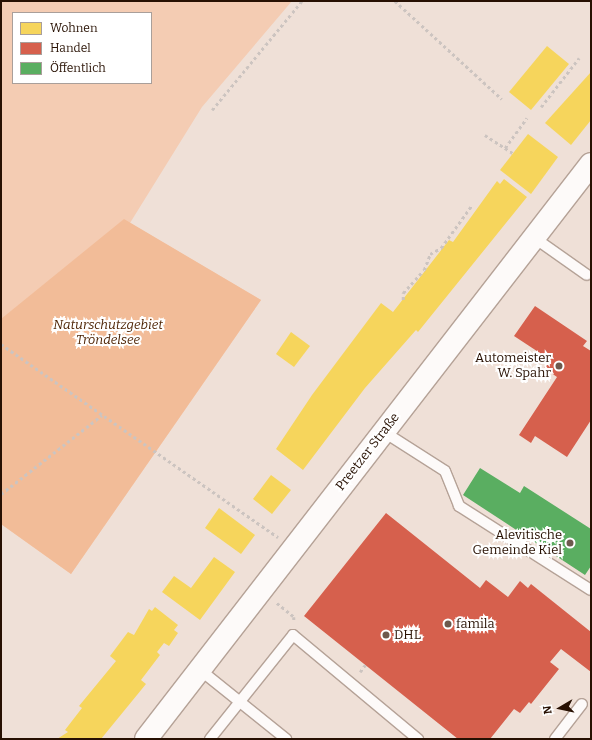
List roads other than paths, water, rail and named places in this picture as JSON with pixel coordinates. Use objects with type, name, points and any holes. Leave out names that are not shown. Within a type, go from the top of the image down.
[{"type":"street","name":"Preetzer Straße","points":[[146,739],[292,547],[536,239],[591,164]]},
{"type":"lane","points":[[536,239],[587,275]]},
{"type":"lane","points":[[384,432],[445,471],[459,506],[591,590]]},
{"type":"lane","points":[[210,739],[292,635],[418,739]]},
{"type":"lane","points":[[199,669],[286,739]]},
{"type":"lane","points":[[555,739],[582,704]]},
{"type":"place","name":"Automeister W. Spahr","points":[[559,366]]},
{"type":"place","name":"Alevitische Gemeinde Kiel","points":[[570,543]]},
{"type":"place","name":"famila","points":[[448,624]]},
{"type":"place","name":"DHL","points":[[386,635]]},
{"type":"park label","name":"Naturschutzgebiet Tröndelsee","points":[[108,334]]}]
